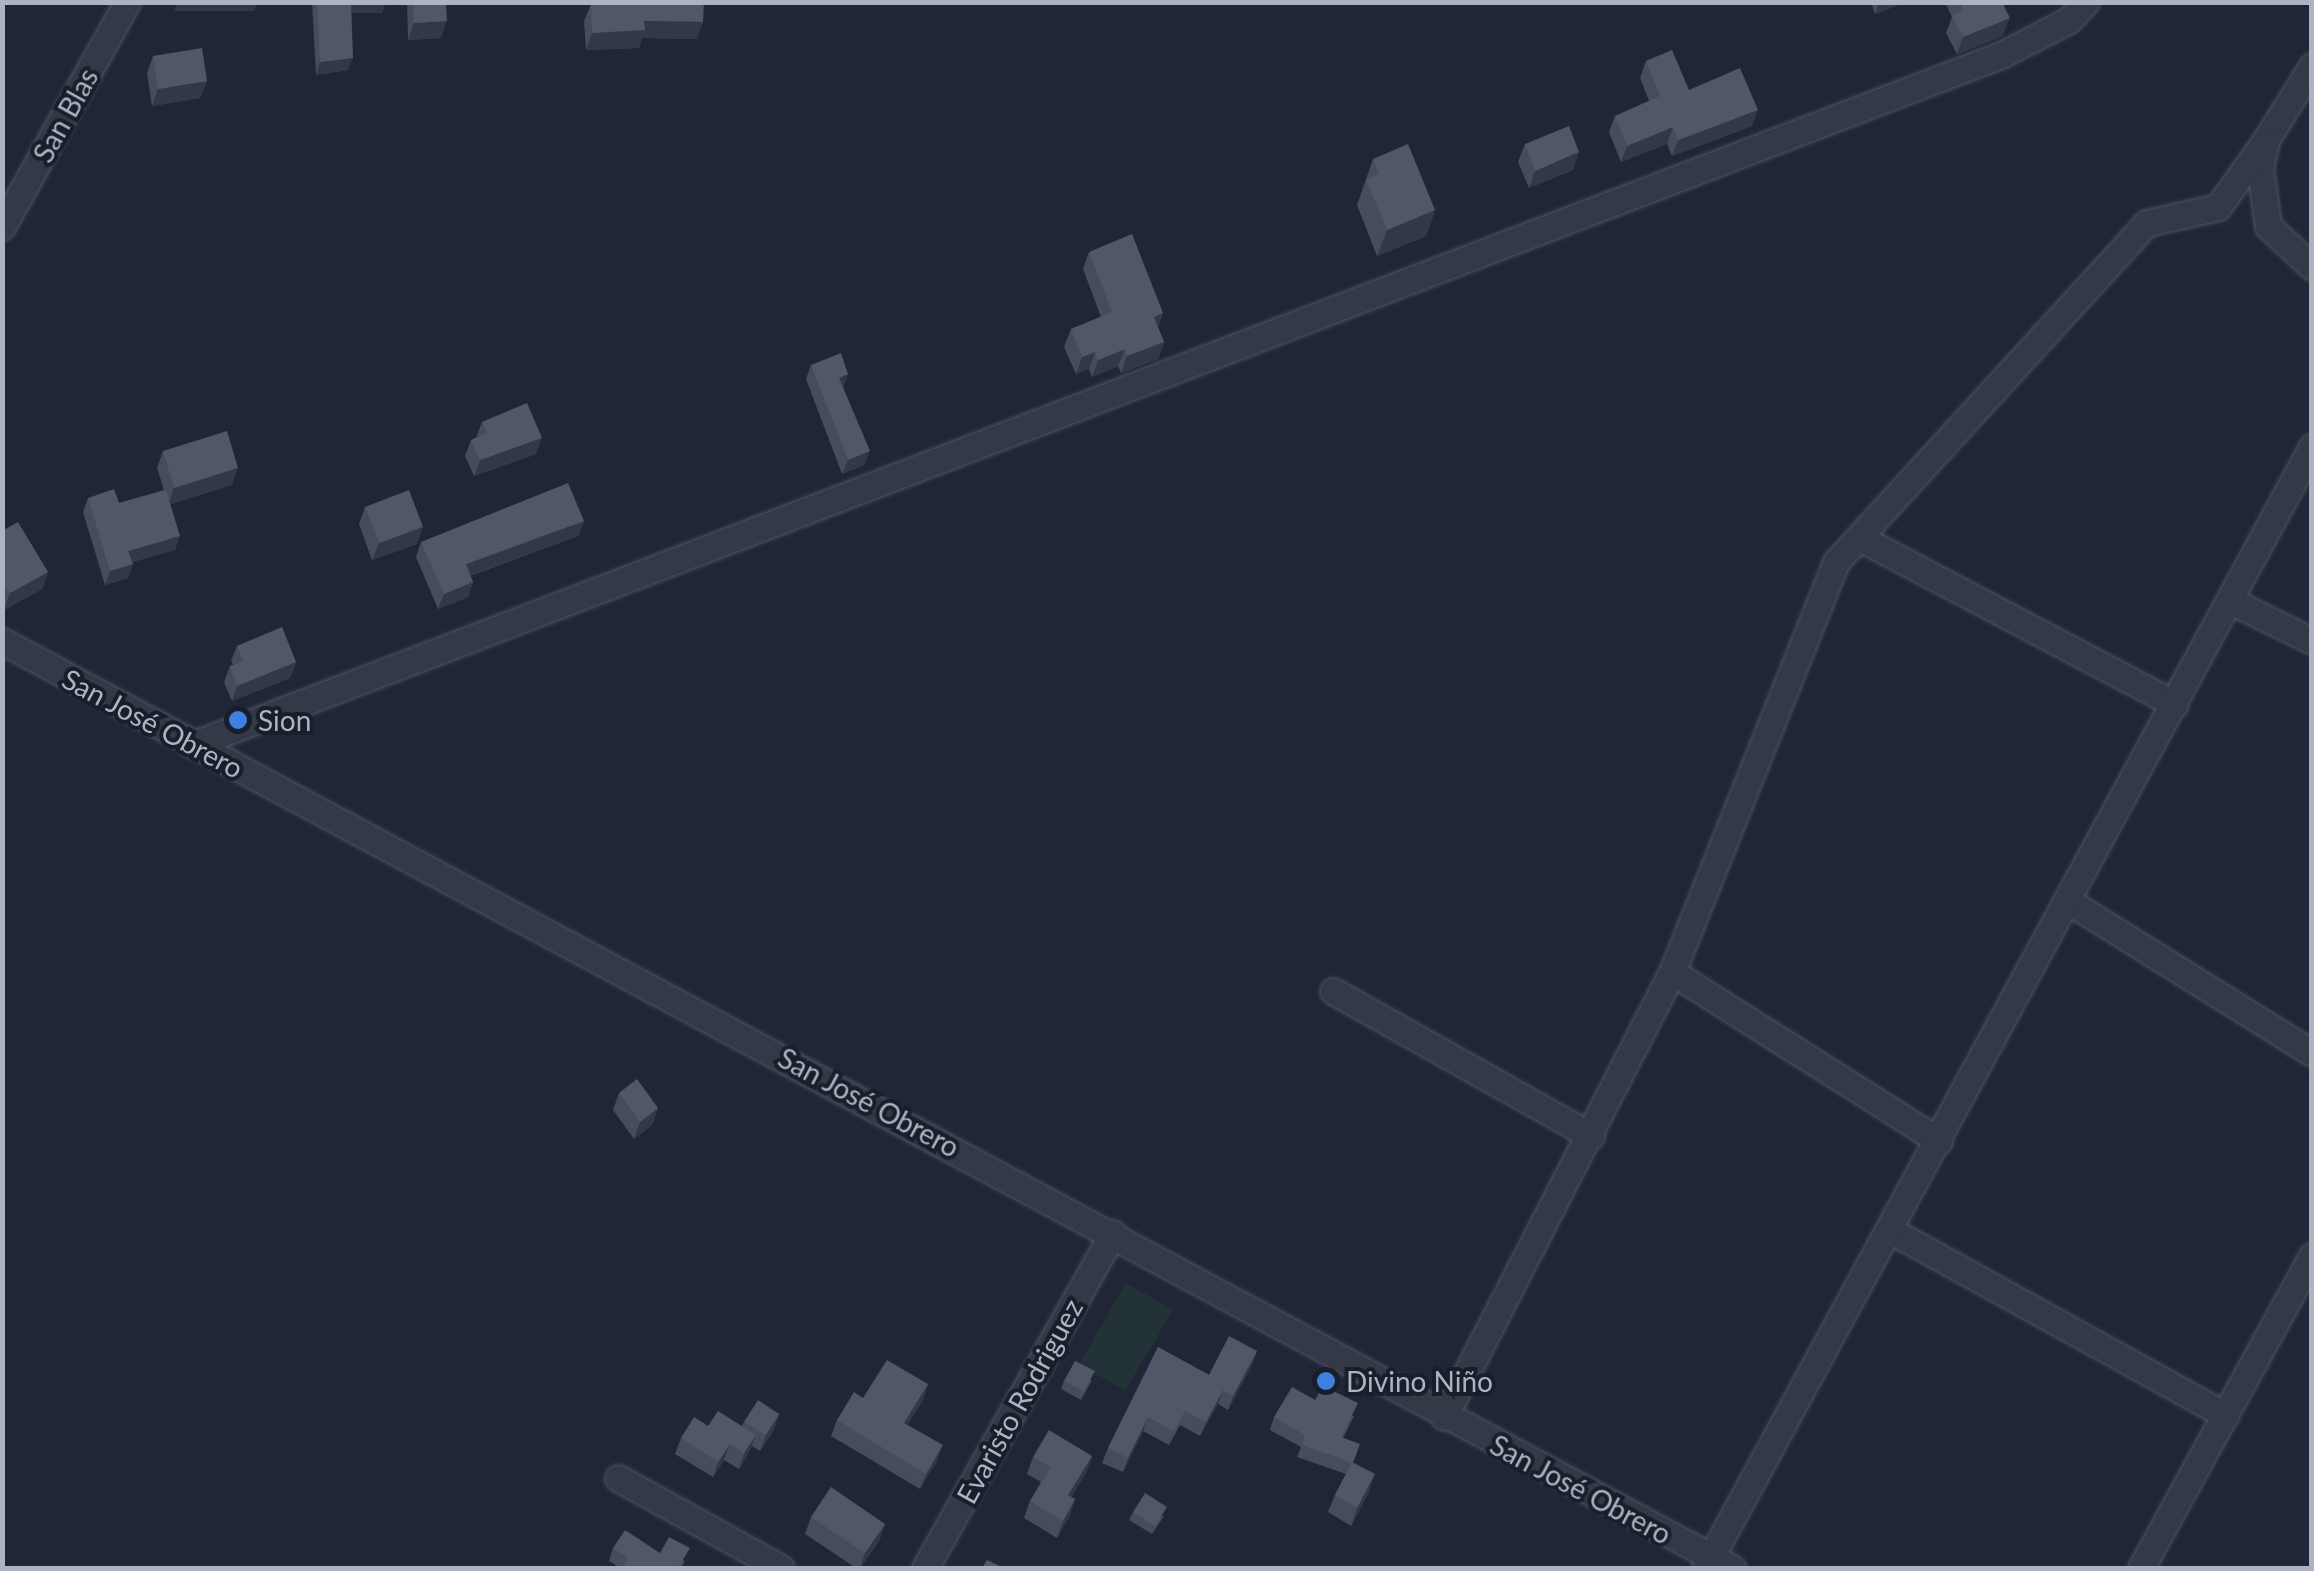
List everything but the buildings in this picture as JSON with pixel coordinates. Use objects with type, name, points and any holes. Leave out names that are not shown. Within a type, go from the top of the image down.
[{"type":"street","name":"San Blas","points":[[2,227],[127,2]]},
{"type":"street","points":[[192,745],[2004,54],[2069,20],[2086,2]]},
{"type":"street","points":[[1444,1417],[1672,972],[1836,562],[2146,223],[2218,207],[2312,66]]},
{"type":"street","points":[[2266,140],[2263,212],[2268,226],[2312,267]]},
{"type":"street","points":[[1717,1565],[1890,1230],[2312,447]]},
{"type":"street","points":[[1860,538],[2175,704]]},
{"type":"street","points":[[2230,601],[2312,641]]},
{"type":"street","name":"San José Obrero","points":[[2,641],[1113,1234],[1717,1565]]},
{"type":"street","points":[[2068,902],[2312,1054]]},
{"type":"street","points":[[1672,972],[1938,1141]]},
{"type":"street","points":[[1333,991],[1591,1136]]},
{"type":"street","points":[[1890,1230],[2225,1414]]},
{"type":"street","name":"Evaristo Rodriguez","points":[[925,1568],[1113,1234]]},
{"type":"street","points":[[2141,1568],[2312,1256]]},
{"type":"street","points":[[618,1478],[781,1568]]},
{"type":"shaded area","points":[[1126,1283],[1173,1310],[1125,1391],[1079,1364]]},
{"type":"place","name":"Sion","points":[[238,720]]},
{"type":"place","name":"Divino Niño","points":[[1326,1381]]}]
